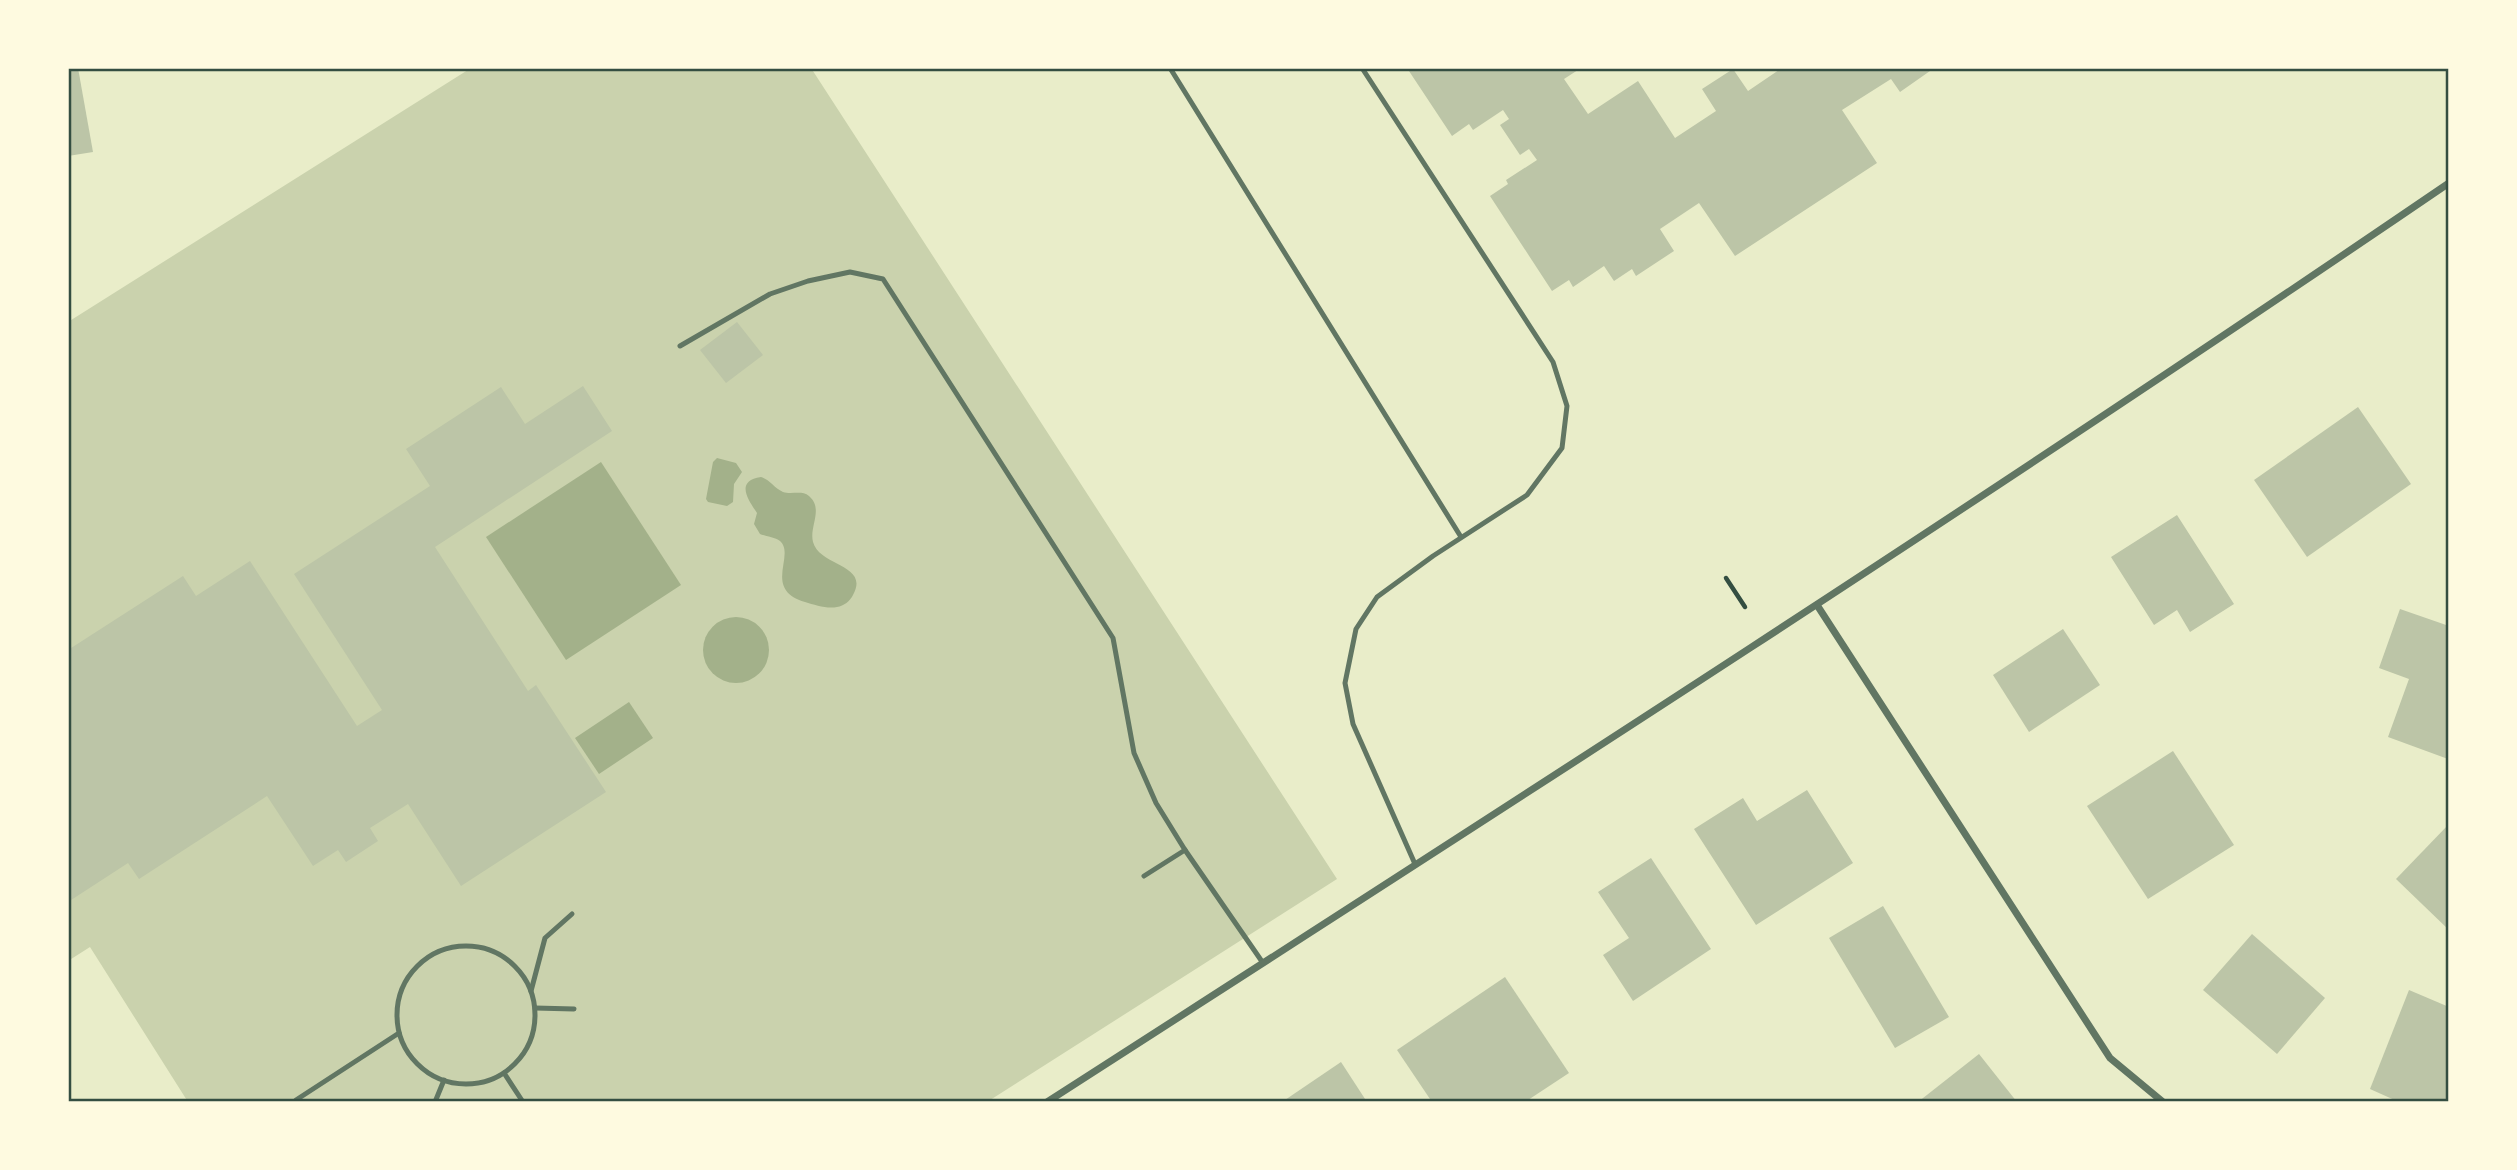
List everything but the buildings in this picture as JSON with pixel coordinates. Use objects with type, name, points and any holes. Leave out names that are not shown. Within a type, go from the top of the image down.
[{"type":"street","points":[[1047,1102],[1816,605],[2181,365],[2449,183]]},
{"type":"street","points":[[1816,605],[2110,1058],[2163,1102]]},
{"type":"lane","points":[[1170,68],[1461,537]]},
{"type":"lane","points":[[1362,68],[1553,362],[1567,407],[1562,448],[1527,495],[1461,537],[1377,597],[1356,629],[1345,683],[1353,724],[1415,864]]},
{"type":"lane","points":[[680,346],[770,294],[808,281],[850,272],[883,279],[1113,638],[1135,753],[1156,803],[1263,963]]},
{"type":"lane","points":[[1144,876],[1185,850]]},
{"type":"lane","points":[[531,991],[545,938],[572,914]]},
{"type":"lane","points":[[469,946],[484,948],[506,957],[519,970],[531,991],[535,1008],[533,1032],[522,1056],[504,1073],[482,1082],[468,1084],[444,1080],[419,1065],[404,1046],[399,1033],[398,1005],[408,979],[424,960],[445,949],[469,946]]},
{"type":"lane","points":[[535,1008],[574,1009]]},
{"type":"lane","points":[[296,1100],[399,1033]]},
{"type":"lane","points":[[504,1073],[523,1102]]},
{"type":"lane","points":[[435,1102],[444,1080]]},
{"type":"path","points":[[1726,578],[1745,607]]},
{"type":"shaded area","points":[[471,68],[811,68],[1337,879],[987,1102],[188,1102],[90,947],[68,961],[68,322]]},
{"type":"shaded area","points":[[717,458],[736,463],[742,472],[734,484],[733,502],[727,506],[708,502],[706,499],[713,462]]},
{"type":"shaded area","points":[[601,462],[681,585],[566,660],[486,537]]},
{"type":"shaded area","points":[[761,477],[783,492],[803,493],[813,501],[816,512],[812,536],[817,550],[855,577],[853,595],[844,604],[825,607],[805,602],[785,589],[782,581],[784,547],[780,541],[760,534],[754,524],[757,513],[746,492],[748,483]]},
{"type":"shaded area","points":[[736,617],[759,627],[769,650],[759,673],[736,683],[713,673],[703,650],[713,627]]},
{"type":"shaded area","points":[[629,702],[653,738],[599,774],[575,738]]}]
